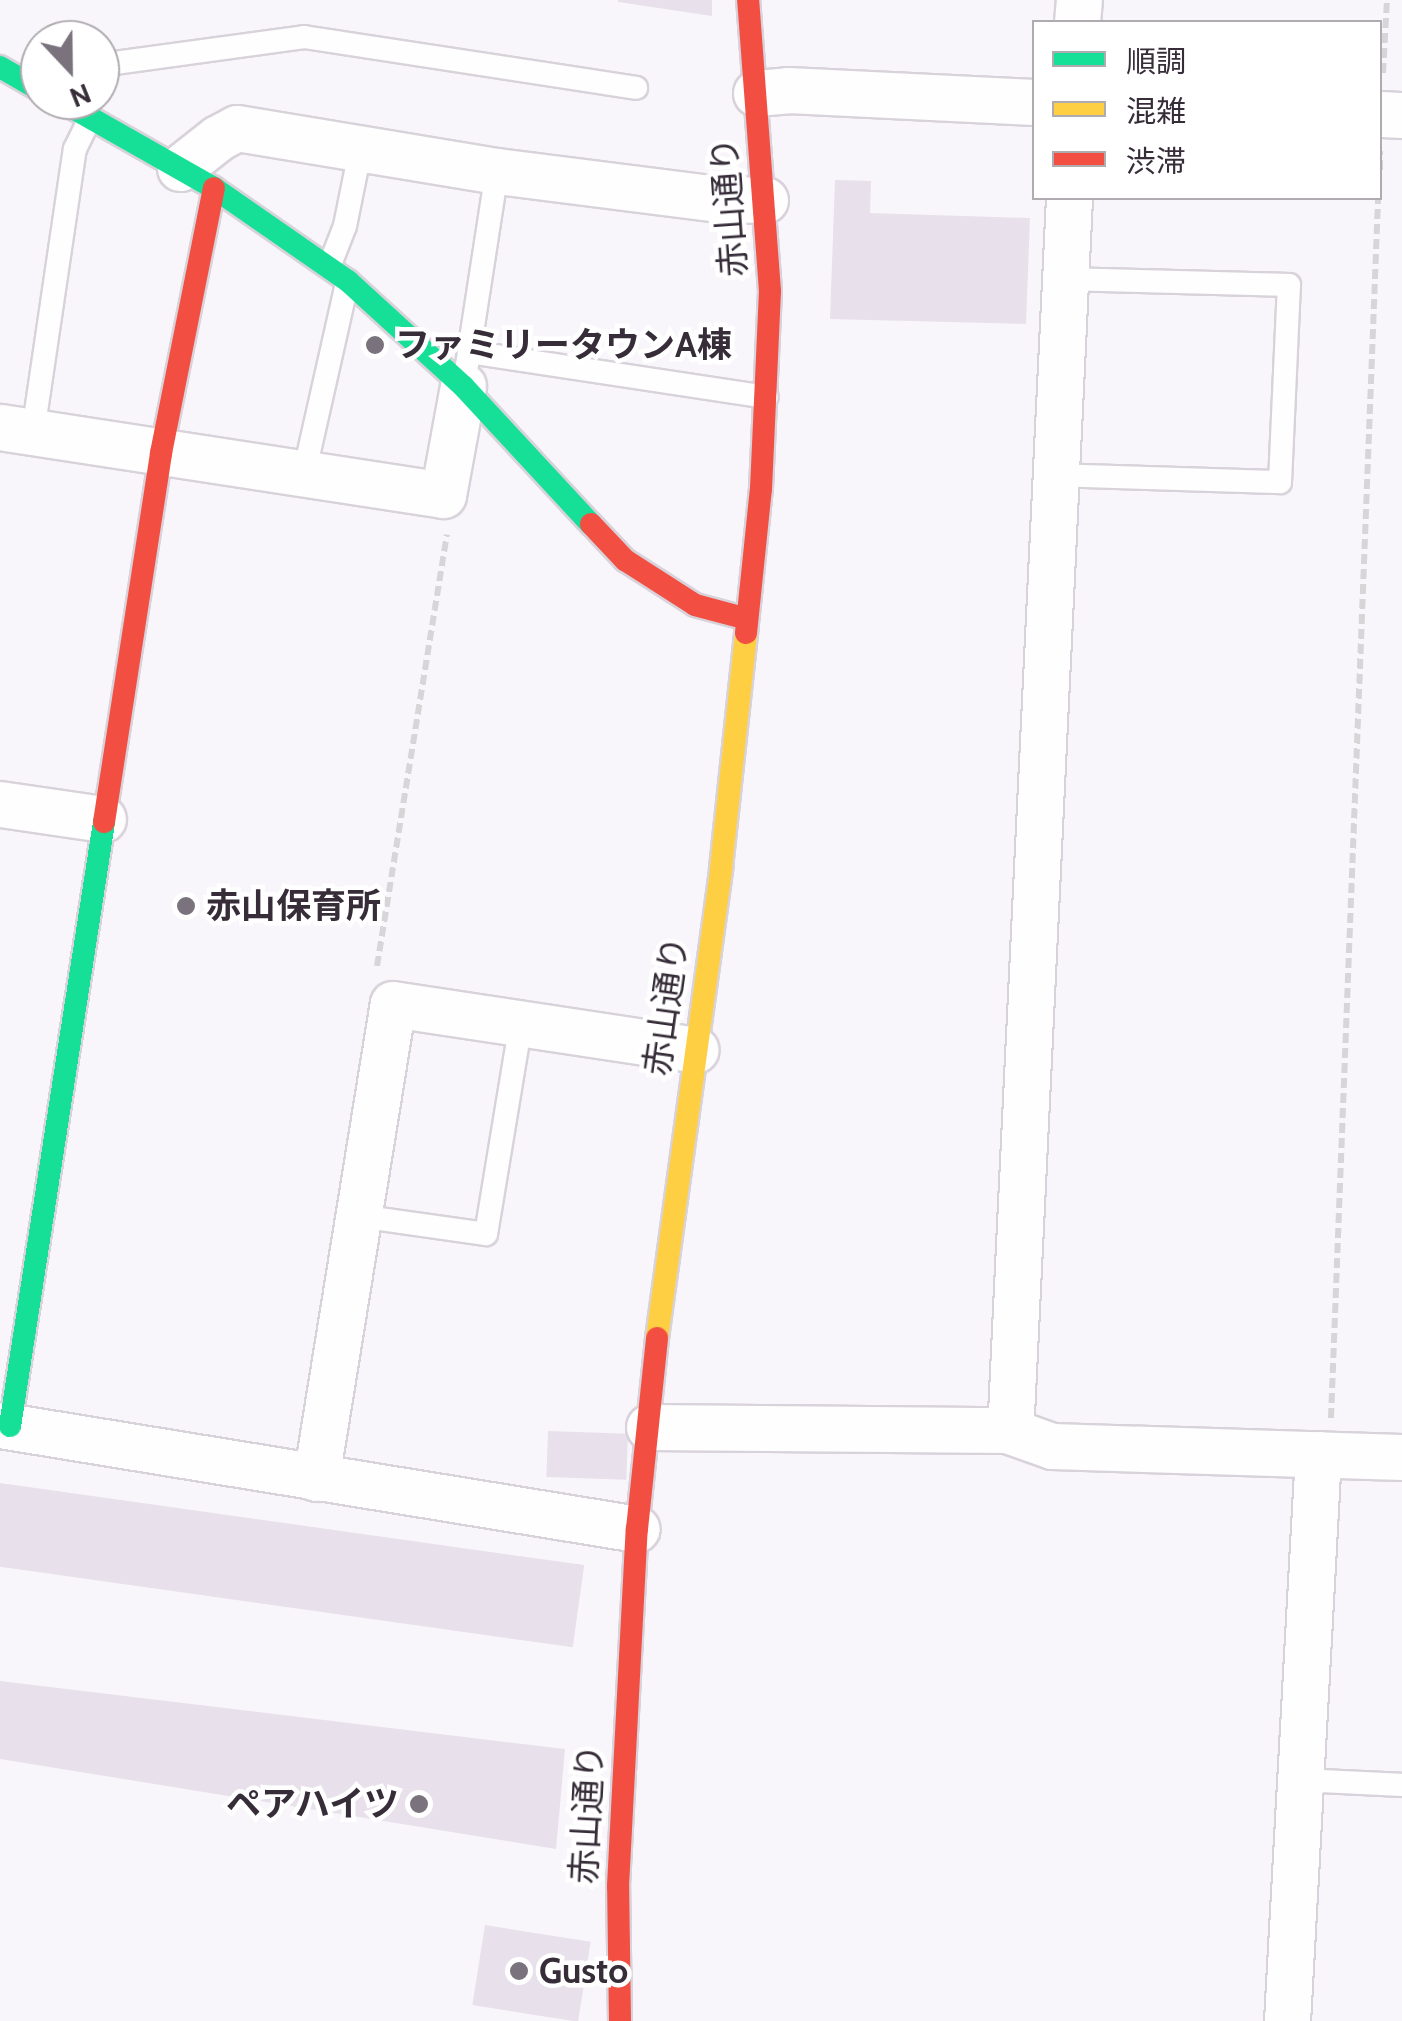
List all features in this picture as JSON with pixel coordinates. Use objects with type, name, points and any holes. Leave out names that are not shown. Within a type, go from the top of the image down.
[{"type":"street","name":"赤山通り","points":[[620,2021],[618,1886],[637,1529],[666,1261],[721,868],[767,397],[770,291],[748,0]]},
{"type":"street","points":[[756,93],[1032,102]]},
{"type":"street","points":[[94,120],[197,178],[338,274],[466,369],[625,560],[695,605],[744,618]]},
{"type":"street","points":[[637,1529],[5,1426],[161,453],[197,178],[218,138],[237,128],[497,170],[720,199],[765,200]]},
{"type":"street","points":[[1007,1430],[1012,1414],[1069,200]]},
{"type":"street","points":[[16,430],[443,495],[466,369]]},
{"type":"street","points":[[0,804],[103,818]]},
{"type":"street","points":[[316,1478],[393,1004],[696,1050]]},
{"type":"street","points":[[649,1427],[1007,1430],[1052,1446],[1402,1456]]},
{"type":"street","points":[[1287,2021],[1323,1454]]},
{"type":"lane","points":[[120,62],[304,37],[636,88]]},
{"type":"lane","points":[[16,430],[74,149],[89,120]]},
{"type":"lane","points":[[304,474],[344,226],[361,146]]},
{"type":"lane","points":[[497,170],[466,369],[767,397]]},
{"type":"lane","points":[[1055,475],[1280,482],[1290,285],[1065,279]]},
{"type":"lane","points":[[358,1216],[486,1234],[522,1024]]},
{"type":"lane","points":[[1301,1780],[1402,1785]]},
{"type":"path","points":[[1323,1454],[1378,200]]},
{"type":"building","points":[[712,0],[712,16],[618,2]]},
{"type":"building","points":[[835,180],[871,181],[870,213],[1030,218],[1026,324],[830,319]]},
{"type":"building","points":[[548,1431],[628,1434],[626,1480],[546,1477]]},
{"type":"building","points":[[0,1483],[584,1565],[573,1647],[0,1567]]},
{"type":"building","name":"ペアハイツ","points":[[0,1681],[565,1749],[556,1849],[0,1759]]},
{"type":"building","points":[[485,1925],[591,1942],[578,2021],[472,2005]]},
{"type":"traffic: fast","points":[[0,67],[20,78]]},
{"type":"traffic: fast","points":[[94,120],[214,188],[348,281],[463,386],[591,524]]},
{"type":"traffic: fast","points":[[10,1426],[104,822]]},
{"type":"traffic: slow","points":[[657,1338],[721,868],[746,633]]},
{"type":"traffic: jam","points":[[746,633],[761,489],[770,291],[748,0]]},
{"type":"traffic: jam","points":[[104,822],[161,453],[214,188]]},
{"type":"traffic: jam","points":[[591,524],[625,560],[695,605],[744,618]]},
{"type":"traffic: jam","points":[[620,2021],[618,1886],[637,1529],[657,1338]]},
{"type":"place","name":"ファミリータウンA棟","points":[[375,345]]},
{"type":"place","name":"赤山保育所","points":[[186,906]]},
{"type":"place","name":"ペアハイツ","points":[[419,1804]]},
{"type":"place","name":"Gusto","points":[[519,1971]]}]
